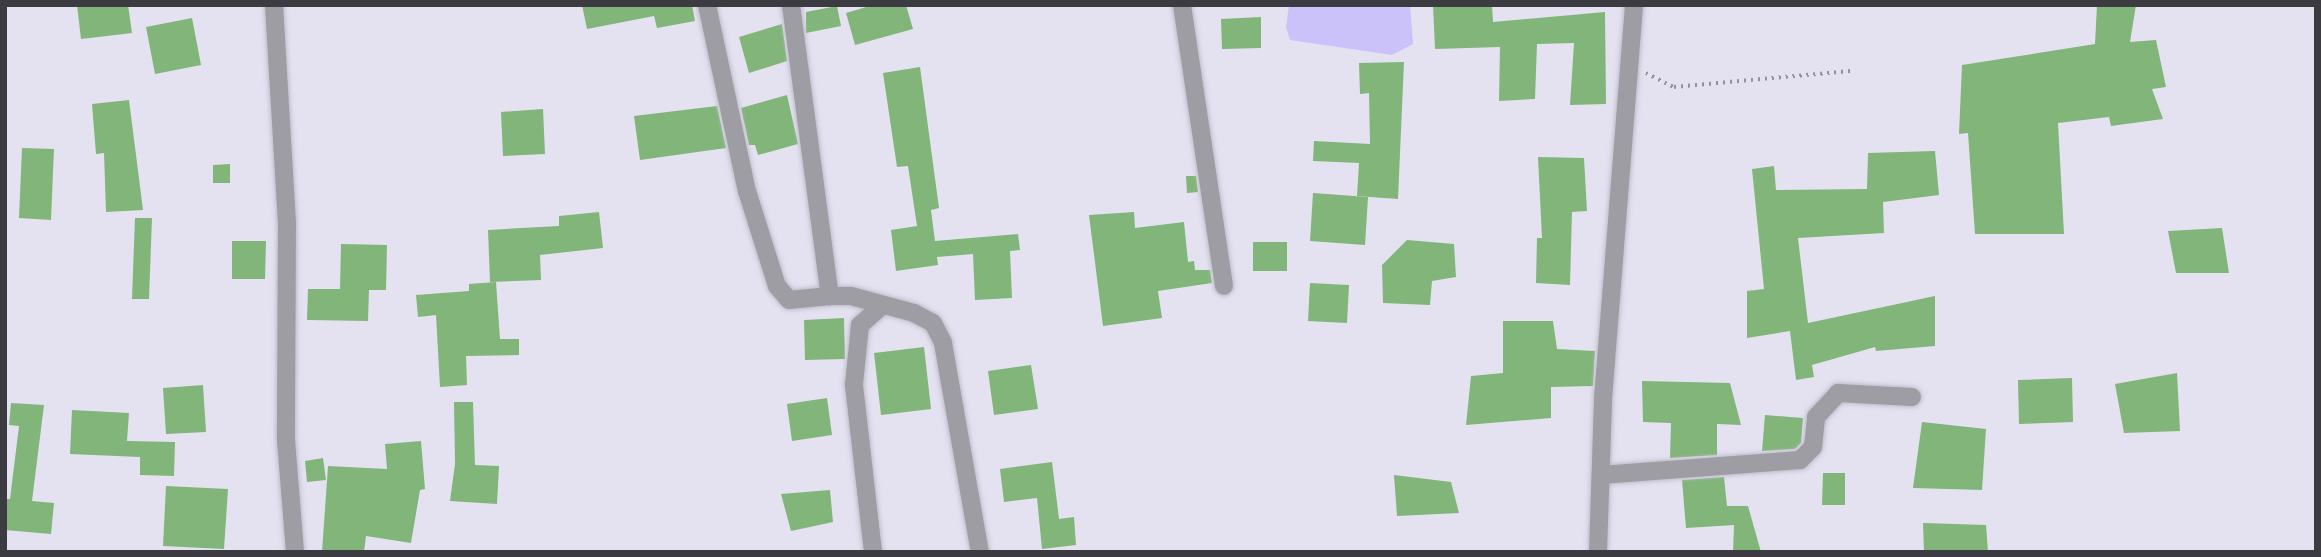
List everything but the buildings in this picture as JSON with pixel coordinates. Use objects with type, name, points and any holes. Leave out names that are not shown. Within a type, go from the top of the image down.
[{"type":"street","points":[[274,5],[287,224],[286,440],[295,552]]},
{"type":"street","points":[[707,5],[747,191],[777,286],[789,300],[830,296],[883,305],[933,323],[943,343],[981,552]]},
{"type":"street","points":[[791,5],[830,296]]},
{"type":"street","points":[[1182,5],[1224,286]]},
{"type":"street","points":[[1598,552],[1634,5]]},
{"type":"street","points":[[873,552],[854,384],[860,325],[883,305]]},
{"type":"street","points":[[1601,475],[1800,460],[1813,447],[1816,417],[1838,393],[1912,397]]},
{"type":"path","points":[[1632,66],[1674,88],[1850,71]]},
{"type":"shaded area","points":[[1289,5],[1410,5],[1413,44],[1392,55],[1290,40],[1286,27]]}]
